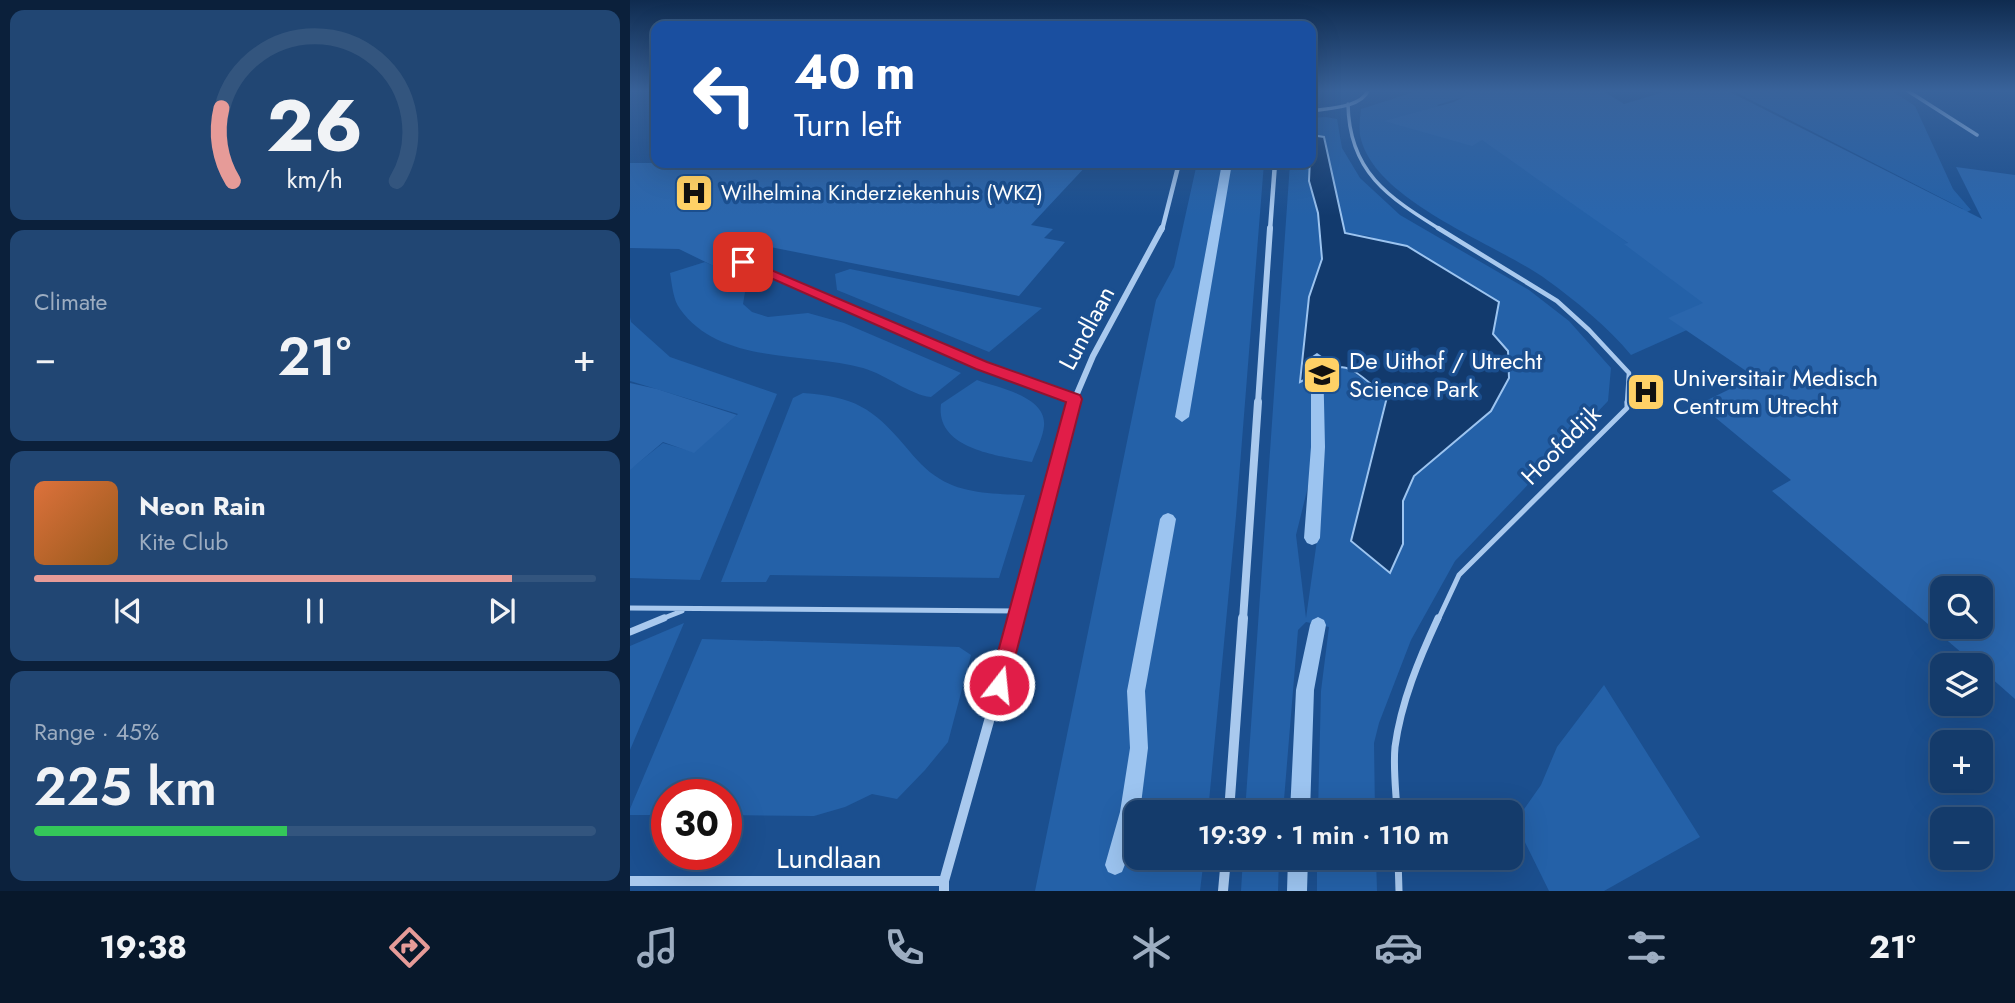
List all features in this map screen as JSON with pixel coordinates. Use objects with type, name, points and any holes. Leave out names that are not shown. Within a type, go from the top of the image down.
[{"type":"street","name":"Lundlaan","points":[[630,881],[944,886],[1020,611],[1074,399],[1093,356],[1161,234],[1178,168]]},
{"type":"street","points":[[1230,800],[1275,168]]},
{"type":"street","points":[[1223,891],[1225,870]]},
{"type":"lane","name":"Hoofddijk","points":[[1349,133],[1360,163],[1380,184],[1413,212],[1546,292],[1595,333],[1629,373],[1627,408],[1460,576],[1444,603],[1420,657],[1403,708],[1395,749],[1397,800]]},
{"type":"lane","points":[[1973,133],[1977,135]]},
{"type":"lane","points":[[743,262],[982,366],[1074,399]]},
{"type":"lane","points":[[630,608],[1020,611]]},
{"type":"lane","points":[[630,632],[684,610]]},
{"type":"lane","points":[[1398,870],[1399,891]]},
{"type":"shaded area","points":[[1316,133],[1339,133],[1342,148],[1360,178],[1400,215],[1529,290],[1569,321],[1611,368],[1608,401],[1455,561],[1411,640],[1379,723],[1374,743],[1375,800],[1318,800],[1321,691],[1329,627],[1306,622],[1298,630],[1284,800],[1246,800],[1290,168],[1309,168],[1309,181],[1318,213],[1322,259],[1309,297],[1301,381],[1335,366],[1346,367],[1387,397],[1351,541],[1390,573],[1403,544],[1403,501],[1414,476],[1491,411],[1508,351],[1493,334],[1499,302],[1369,236],[1345,233],[1324,137],[1316,136]],"holes":[[[1317,450],[1319,526],[1306,618],[1296,535]]]},
{"type":"shaded area","points":[[1360,133],[1475,133],[1725,313],[1631,355],[1591,315],[1547,280],[1440,219],[1387,180],[1369,159]]},
{"type":"shaded area","points":[[1814,133],[1927,133],[1953,189],[1971,210],[1907,240],[1963,209]]},
{"type":"shaded area","points":[[1316,136],[1324,137],[1345,233],[1407,246],[1499,302],[1493,334],[1508,351],[1509,378],[1491,411],[1414,476],[1403,501],[1403,544],[1390,573],[1351,541],[1387,397],[1347,368],[1329,369],[1300,382],[1309,297],[1322,259],[1318,213],[1309,181],[1310,168],[1316,168]]},
{"type":"shaded area","points":[[1196,168],[1264,168],[1236,516],[1209,800],[1124,800],[1124,870],[1203,870],[1200,891],[1035,891],[1156,300],[1174,267]]},
{"type":"shaded area","points":[[705,262],[740,277],[745,292],[743,304],[752,312],[768,317],[808,313],[844,323],[961,373],[931,397],[915,393],[863,368],[765,354],[717,340],[697,327],[680,309],[671,282],[670,273]]},
{"type":"shaded area","points":[[850,269],[1042,308],[989,352],[837,290],[835,274]]},
{"type":"shaded area","points":[[630,317],[631,322],[670,357],[777,394],[700,580],[630,578],[630,465],[634,466],[663,443],[694,452],[738,414],[630,381]]},
{"type":"shaded area","points":[[977,380],[1020,395],[1038,407],[1044,426],[1032,462],[973,448],[948,432],[942,419],[941,404]]},
{"type":"shaded area","points":[[803,393],[836,397],[861,406],[882,422],[925,468],[949,484],[981,492],[1025,495],[999,578],[770,575],[766,582],[721,582],[793,398]]},
{"type":"shaded area","points":[[684,623],[630,750],[630,646]]},
{"type":"shaded area","points":[[702,639],[959,647],[971,655],[948,742],[897,799],[872,794],[845,807],[814,816],[742,815],[742,779],[651,779],[651,815],[630,815],[630,809]]},
{"type":"shaded area","points":[[1604,685],[1700,837],[1604,891],[1549,891],[1523,838],[1523,811],[1541,785],[1557,747]]},
{"type":"shaded area","points":[[1242,870],[1279,870],[1278,891],[1241,891]]},
{"type":"shaded area","points":[[1317,870],[1376,870],[1377,891],[1317,891]]},
{"type":"building","points":[[1425,133],[1811,133],[1982,219],[1956,167],[2015,175],[2015,699],[1993,680],[1993,653],[1962,653],[1946,639],[1993,639],[1993,576],[1930,576],[1930,626],[1772,491],[1791,480],[1699,404],[1755,377],[1668,318],[1703,303],[1624,244],[1628,243],[1482,140],[1472,146]]},
{"type":"building","points":[[630,163],[651,163],[651,168],[1084,168],[1031,225],[1053,229],[1044,238],[1065,242],[1019,296],[765,246],[748,259],[740,259],[740,266],[730,274],[679,249],[630,248]]},
{"type":"building","points":[[630,383],[737,415],[694,453],[663,442],[630,470]]},
{"type":"waterway","points":[[1182,417],[1226,168]]},
{"type":"waterway","points":[[1312,538],[1318,447],[1317,357]]},
{"type":"waterway","points":[[1115,865],[1130,812],[1139,748],[1136,691],[1168,519]]},
{"type":"waterway","points":[[1300,800],[1305,690],[1318,625]]},
{"type":"waterway","points":[[1297,891],[1298,870]]},
{"type":"place","name":"Wilhelmina Kinderziekenhuis (WKZ)","points":[[694,193]]},
{"type":"place","name":"De Uithof / Utrecht Science Park","points":[[1322,375]]},
{"type":"place","name":"Universitair Medisch Centrum Utrecht","points":[[1646,392]]},
{"type":"route","points":[[743,262],[982,366],[1074,399],[999,685]]}]
